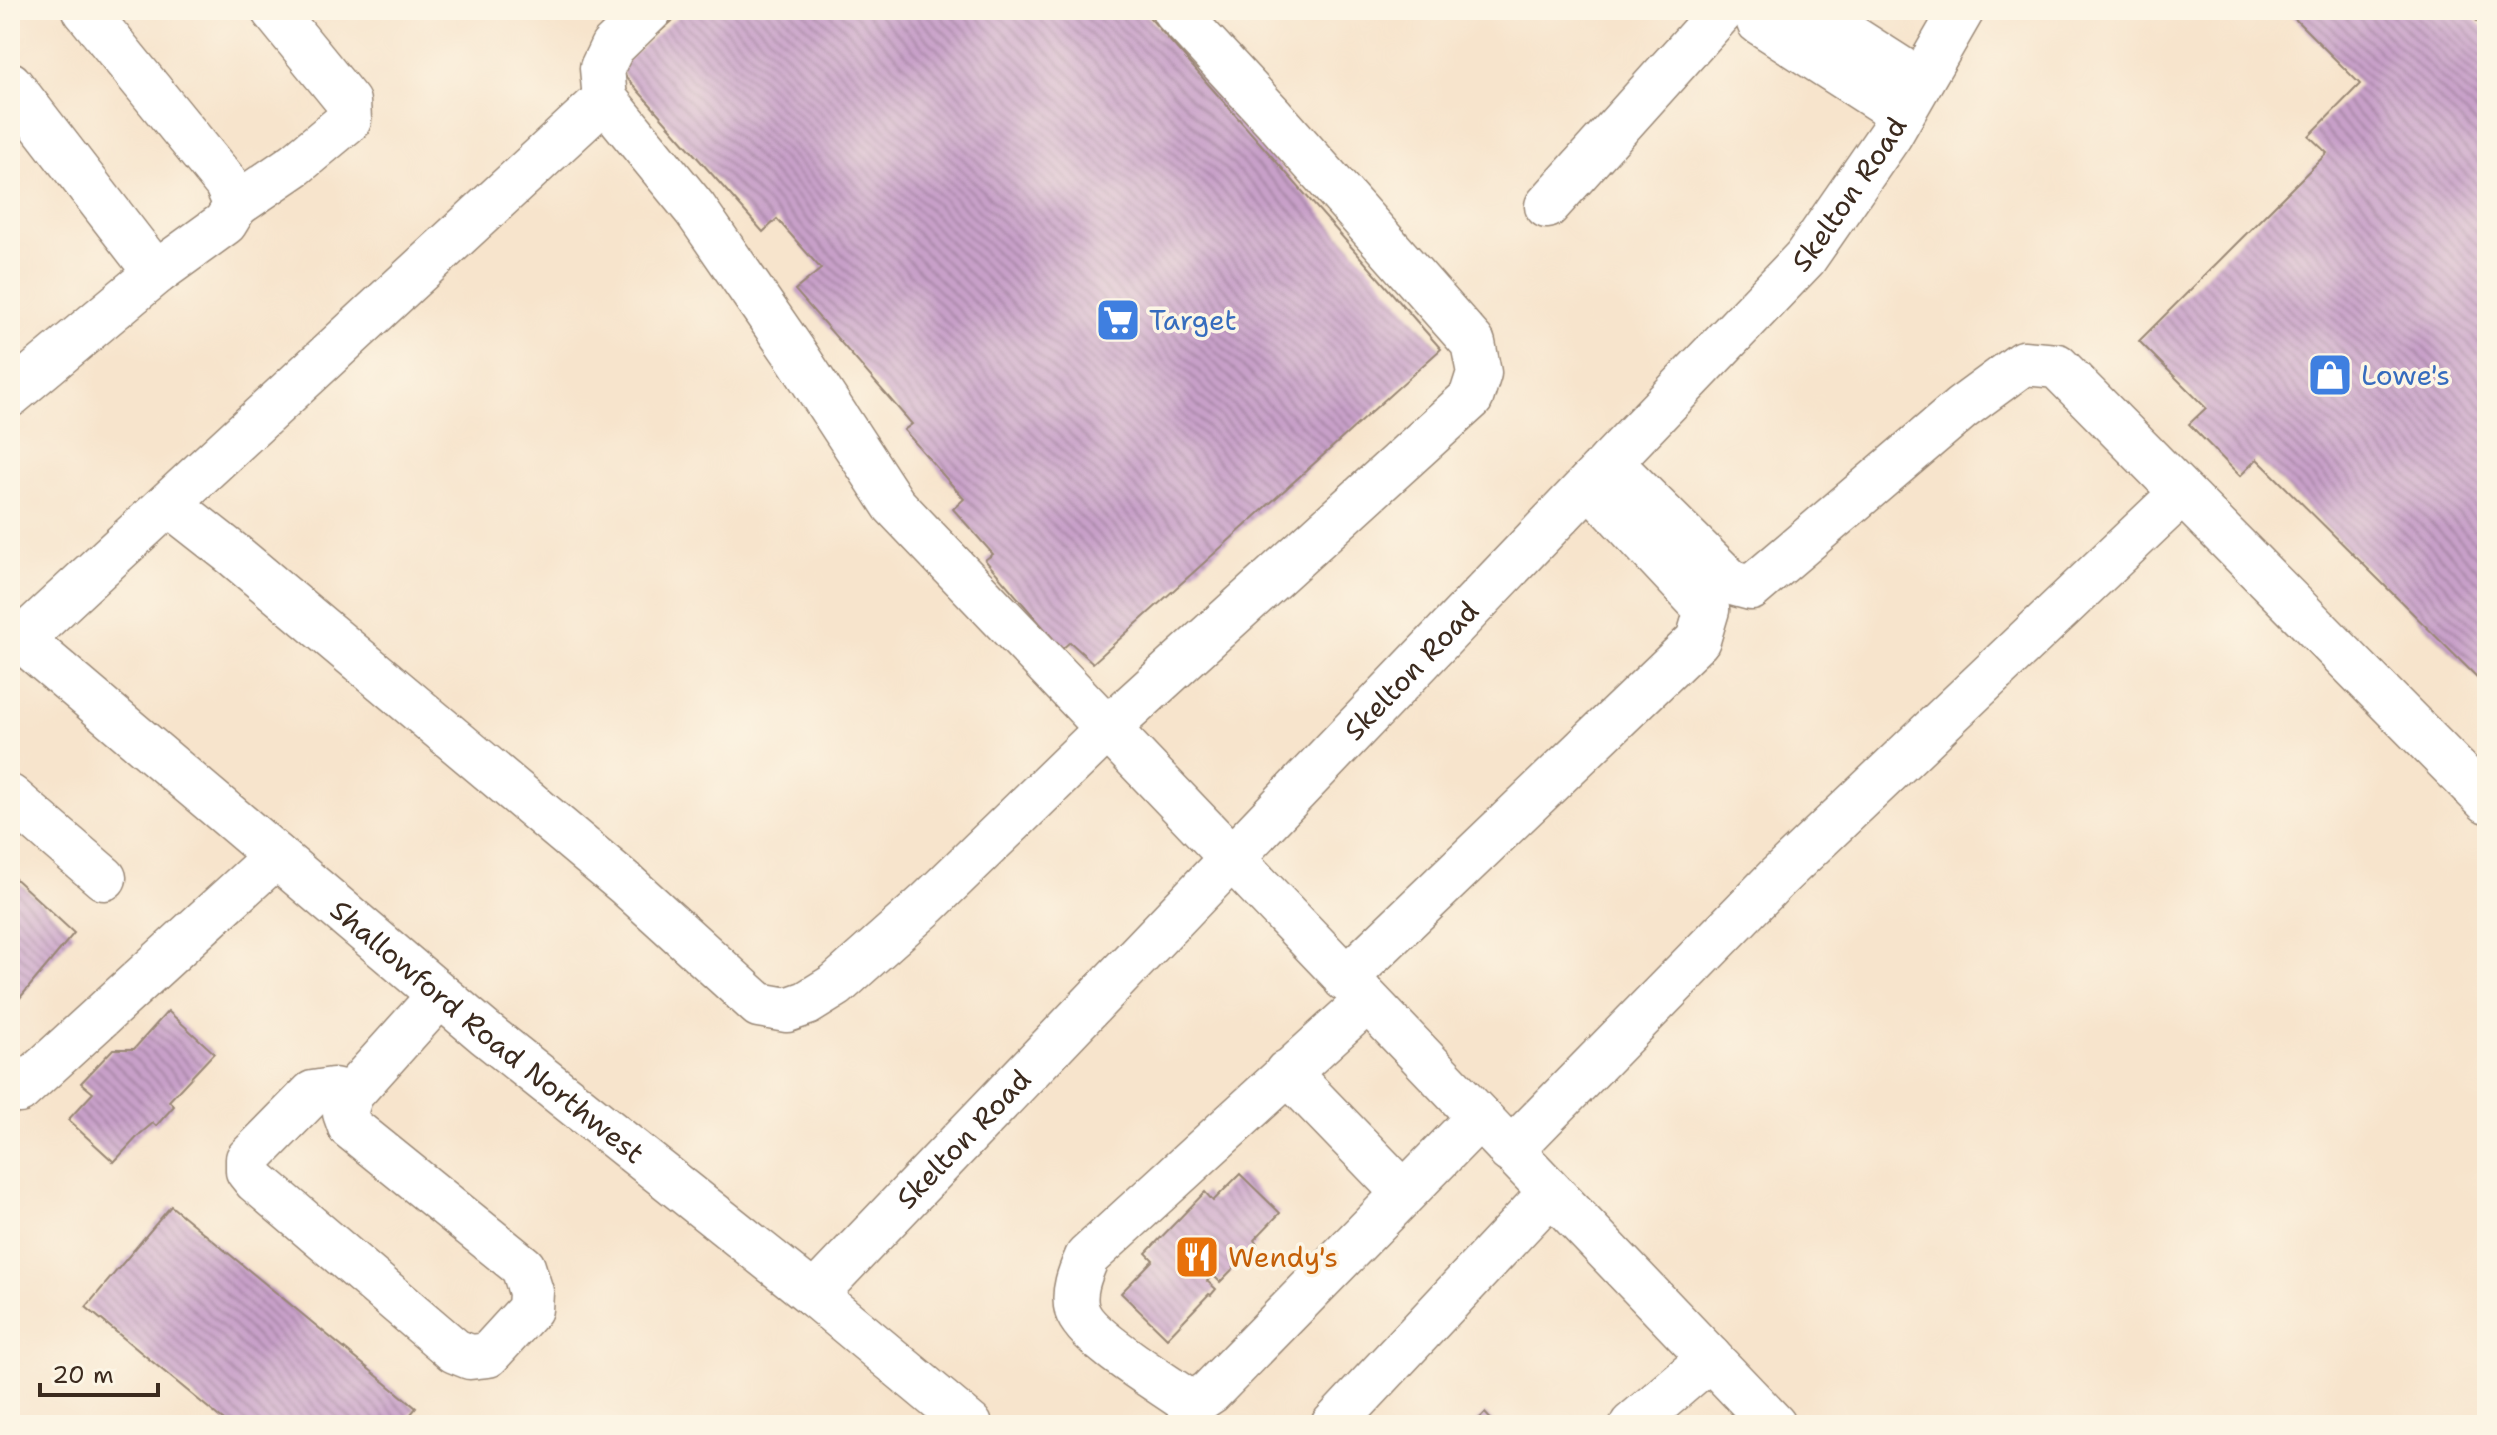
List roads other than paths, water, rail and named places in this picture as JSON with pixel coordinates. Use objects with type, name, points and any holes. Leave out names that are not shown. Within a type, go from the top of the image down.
[{"type":"street","points":[[10,395],[156,273],[225,223],[236,205],[296,164],[349,120],[348,102],[273,10]]},
{"type":"street","points":[[650,10],[612,47],[602,68],[605,99],[695,209],[894,505],[1774,1425]]},
{"type":"street","points":[[169,504],[627,885],[759,1005],[787,1010],[807,1003],[836,985],[928,903],[1107,729],[1471,398],[1479,373],[1473,343],[1174,10]]},
{"type":"street","points":[[1547,206],[1723,10]]},
{"type":"street","points":[[1759,10],[1759,22],[1824,34],[1901,69],[1908,92]]},
{"type":"street","name":"Skelton Road","points":[[814,1295],[1805,258],[1890,135],[1908,92],[1962,10]]},
{"type":"street","points":[[99,15],[226,183],[236,205]]},
{"type":"street","points":[[10,84],[156,273]]},
{"type":"street","points":[[16,635],[169,504],[605,99]]},
{"type":"street","points":[[1479,1117],[1210,1392],[1198,1400],[1186,1400],[1088,1330],[1077,1310],[1076,1290],[1087,1257],[1287,1072],[1356,990],[1698,640],[1751,588],[1962,408],[2023,363],[2057,366],[2487,801]]},
{"type":"street","points":[[1600,473],[1732,583],[1751,588]]},
{"type":"street","points":[[1600,473],[1707,610],[1698,640]]},
{"type":"street","points":[[1510,1151],[1777,878],[2182,493]]},
{"type":"street","name":"Shallowford Road Northwest","points":[[16,635],[440,995],[814,1295],[970,1425]]},
{"type":"street","points":[[10,797],[104,878]]},
{"type":"street","points":[[19,1091],[276,856]]},
{"type":"street","points":[[351,1094],[333,1090],[313,1093],[248,1159],[248,1171],[455,1351],[470,1357],[488,1355],[530,1309],[531,1292],[523,1267],[350,1127],[345,1113],[351,1094],[440,995]]},
{"type":"street","points":[[1287,1072],[1404,1193]]},
{"type":"street","points":[[1333,1425],[1550,1193]]},
{"type":"street","points":[[1632,1425],[1710,1358]]},
{"type":"place","name":"Target","points":[[1118,320]]},
{"type":"place","name":"Lowe's","points":[[2330,375]]},
{"type":"place","name":"Wendy's","points":[[1197,1257]]}]
